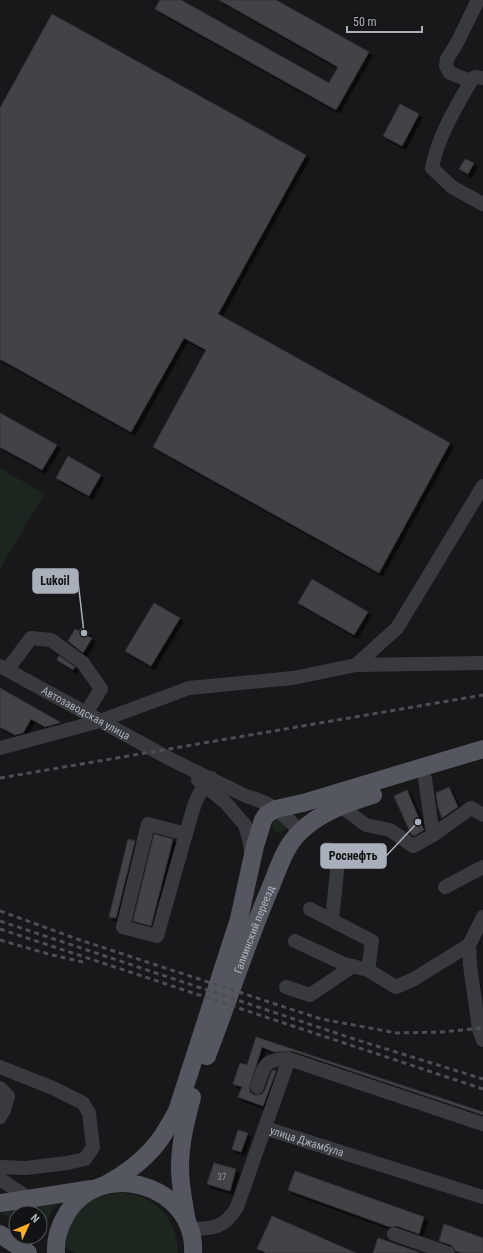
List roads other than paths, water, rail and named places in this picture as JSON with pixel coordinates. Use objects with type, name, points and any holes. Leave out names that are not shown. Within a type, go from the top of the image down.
[{"type":"main road","points":[[56,1253],[57,1236],[65,1217],[77,1201],[99,1187],[124,1175],[150,1151],[161,1138],[177,1111],[239,919],[251,870],[255,846],[263,820],[267,814],[276,808],[303,803],[483,749]]},
{"type":"main road","name":"Галкинский переезд","points":[[192,1239],[182,1194],[180,1167],[184,1130],[194,1093],[234,985],[250,936],[288,846],[312,821],[340,806],[483,761]]},
{"type":"main road","points":[[0,1203],[119,1183],[133,1183],[146,1186],[159,1192],[175,1205],[192,1239]]},
{"type":"main road","points":[[0,1234],[28,1253]]},
{"type":"street","points":[[478,0],[457,44],[447,59],[446,66],[450,73],[477,79],[445,128],[435,152],[432,168],[452,187],[483,204]]},
{"type":"street","points":[[356,665],[397,628],[483,486]]},
{"type":"street","points":[[4,668],[31,638],[51,640],[83,663],[101,688],[86,713]]},
{"type":"street","points":[[0,748],[100,721],[189,688],[293,678],[356,665],[483,663]]},
{"type":"street","name":"Автозаводская улица","points":[[4,668],[172,760],[207,782]]},
{"type":"street","points":[[425,779],[433,835]]},
{"type":"street","points":[[207,782],[259,800],[276,808],[286,816],[300,832]]},
{"type":"street","points":[[186,834],[148,824],[123,927],[157,936],[186,834],[196,798],[207,782]]},
{"type":"street","points":[[207,782],[245,825],[250,842],[251,870]]},
{"type":"street","points":[[259,800],[303,803]]},
{"type":"street","points":[[340,806],[366,825],[390,830],[413,846],[433,835],[471,808],[483,815]]},
{"type":"street","points":[[328,849],[338,862],[332,920]]},
{"type":"street","points":[[444,886],[483,868]]},
{"type":"street","points":[[310,909],[372,941],[368,970]]},
{"type":"street","points":[[483,916],[474,941],[477,972],[479,1029],[483,1040]]},
{"type":"street","points":[[295,941],[344,964],[368,970],[396,987],[414,979],[474,941]]},
{"type":"street","points":[[286,987],[310,995],[354,966]]},
{"type":"street","points":[[265,1128],[289,1059]]},
{"type":"street","points":[[258,1088],[265,1066],[271,1060],[289,1059],[483,1124]]},
{"type":"street","points":[[0,1067],[52,1088],[83,1103],[89,1113],[93,1147],[85,1159],[67,1163],[26,1168],[0,1167]]},
{"type":"street","points":[[0,1088],[8,1096],[4,1110],[0,1117]]},
{"type":"street","name":"улица Джамбула","points":[[192,1239],[222,1224],[237,1207],[265,1128],[483,1197]]},
{"type":"street","points":[[0,1179],[30,1199]]},
{"type":"street","points":[[394,1234],[448,1253]]},
{"type":"railway","points":[[0,778],[483,695]]},
{"type":"railway","points":[[0,911],[80,940],[321,1019],[397,1033],[442,1032],[483,1028]]},
{"type":"railway","points":[[0,921],[354,1039],[483,1079]]},
{"type":"railway","points":[[0,929],[483,1089]]},
{"type":"railway","points":[[0,940],[83,962]]},
{"type":"place","name":"Lukoil","points":[[84,633]]},
{"type":"place","name":"Роснефть","points":[[418,822]]}]
